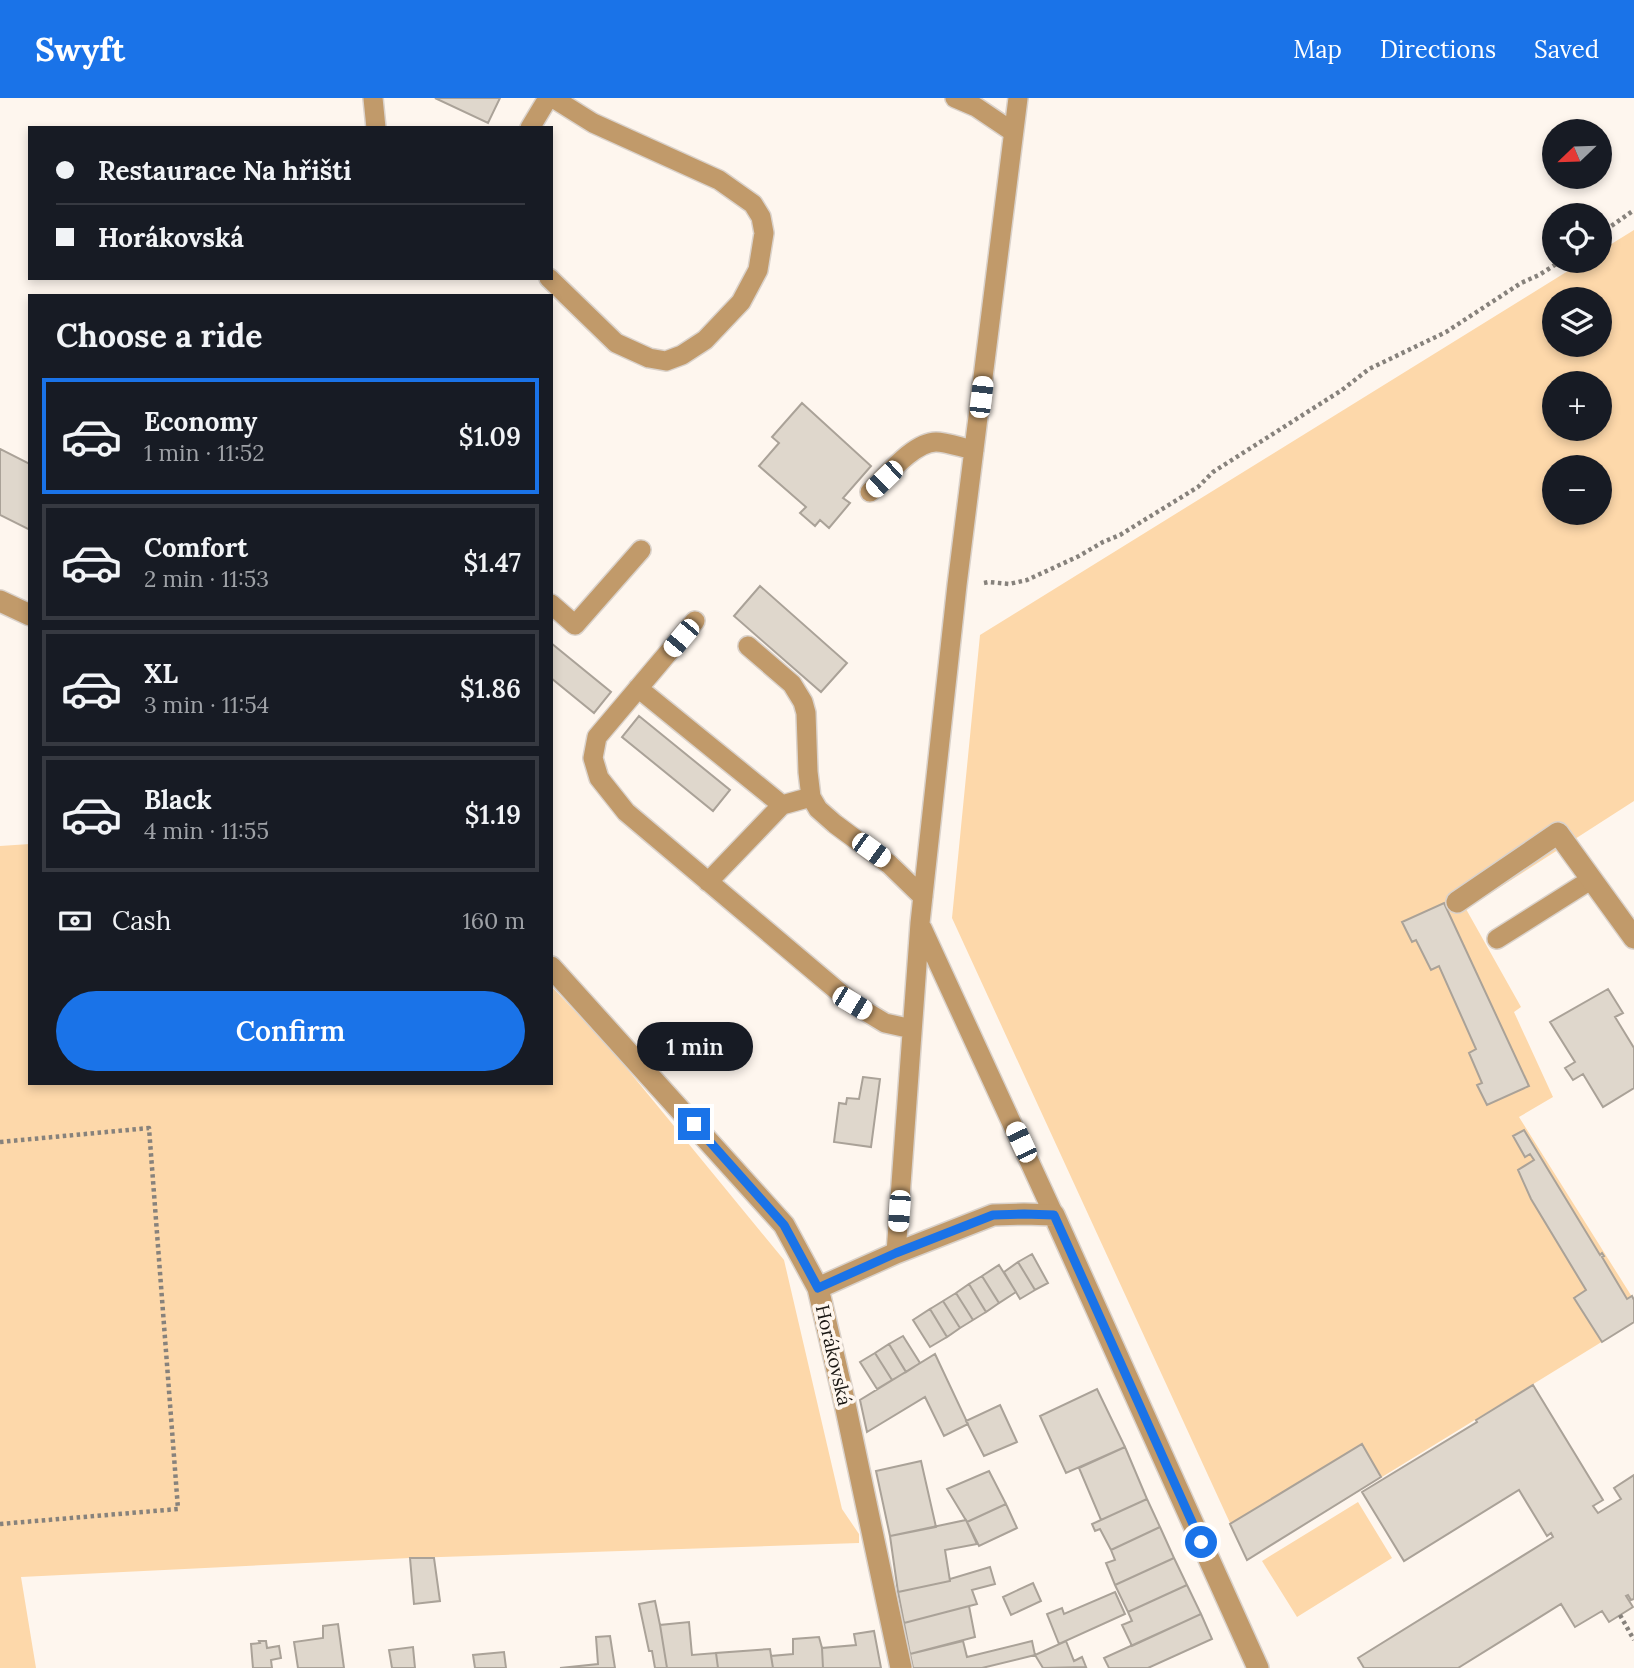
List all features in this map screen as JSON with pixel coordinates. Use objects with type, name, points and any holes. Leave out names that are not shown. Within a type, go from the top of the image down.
[{"type":"street","points":[[0,601],[28,614]]},
{"type":"street","points":[[1457,902],[1558,833],[1634,938]]},
{"type":"street","name":"Horákovská","points":[[553,969],[784,1225],[818,1288],[901,1668]]},
{"type":"street","points":[[818,1288],[896,1253],[993,1215],[1054,1215],[1258,1668]]},
{"type":"lane","points":[[373,98],[376,126]]},
{"type":"lane","points":[[531,126],[551,98],[593,123],[719,180],[753,204],[761,217],[764,233],[758,270],[741,302],[705,340],[682,355],[666,361],[649,358],[616,343],[552,280]]},
{"type":"lane","points":[[955,98],[976,107],[1013,132]]},
{"type":"lane","points":[[896,1253],[920,923],[957,585],[1018,98]]},
{"type":"lane","points":[[870,492],[911,452],[924,445],[936,442],[974,450]]},
{"type":"lane","points":[[553,606],[575,625],[641,550]]},
{"type":"lane","points":[[695,621],[597,737],[593,758],[599,778],[626,812],[852,1003],[885,1023],[912,1029]]},
{"type":"lane","points":[[748,646],[792,684],[803,702],[811,797],[818,809],[889,864],[923,897]]},
{"type":"lane","points":[[638,688],[782,805]]},
{"type":"lane","points":[[708,882],[782,805],[811,797]]},
{"type":"lane","points":[[1497,939],[1592,879]]},
{"type":"lane","points":[[920,923],[1054,1215]]},
{"type":"path","points":[[1612,226],[1634,210]]},
{"type":"path","points":[[957,585],[976,587],[989,582],[1009,584],[1027,580],[1121,535],[1198,486],[1213,472],[1342,390],[1369,369],[1446,332],[1521,283],[1542,273]]},
{"type":"path","points":[[0,1142],[149,1128],[178,1509],[0,1524]]},
{"type":"path","points":[[1620,1615],[1634,1640]]},
{"type":"shaded area","points":[[1634,230],[1634,801],[1466,909],[1521,1007],[1514,1012],[1553,1097],[1519,1117],[1634,1300],[1634,1322],[1247,1560],[952,918],[980,635],[1542,287],[1542,357],[1612,357],[1612,287],[1542,287],[1565,273],[1612,273],[1612,244]]},
{"type":"shaded area","points":[[28,844],[28,1085],[553,1085],[553,988],[610,1048],[784,1260],[842,1509],[859,1534],[859,1543],[410,1558],[21,1577],[36,1668],[0,1668],[0,846]]},
{"type":"shaded area","points":[[1358,1502],[1392,1558],[1297,1617],[1262,1561]]},
{"type":"building","points":[[435,98],[500,98],[488,123]]},
{"type":"building","points":[[802,403],[871,466],[843,498],[850,503],[829,528],[820,520],[815,526],[800,513],[806,507],[759,466],[779,443],[772,437]]},
{"type":"building","points":[[0,449],[28,463],[28,529],[0,515]]},
{"type":"building","points":[[760,586],[847,663],[821,692],[734,616]]},
{"type":"building","points":[[553,645],[611,692],[594,713],[553,680]]},
{"type":"building","points":[[639,716],[730,790],[713,811],[622,737]]},
{"type":"building","points":[[1444,903],[1529,1086],[1487,1105],[1477,1085],[1482,1083],[1469,1053],[1476,1049],[1439,966],[1431,970],[1416,940],[1412,942],[1402,922]]},
{"type":"building","points":[[1608,989],[1623,1013],[1615,1017],[1634,1048],[1634,1088],[1603,1107],[1583,1074],[1573,1080],[1565,1068],[1575,1062],[1550,1022]]},
{"type":"building","points":[[863,1077],[880,1079],[871,1147],[834,1142],[839,1103],[846,1104],[847,1098],[859,1099]]},
{"type":"building","points":[[1524,1130],[1600,1255],[1602,1253],[1604,1256],[1602,1257],[1627,1299],[1632,1296],[1634,1300],[1634,1322],[1602,1342],[1574,1298],[1586,1290],[1531,1199],[1518,1170],[1534,1160],[1530,1154],[1525,1157],[1513,1136]]},
{"type":"building","points":[[1032,1254],[1048,1283],[1035,1290],[1018,1262]]},
{"type":"building","points":[[1018,1262],[1035,1290],[1020,1299],[1004,1272]]},
{"type":"building","points":[[999,1265],[1016,1292],[999,1303],[982,1276]]},
{"type":"building","points":[[982,1276],[999,1303],[986,1312],[969,1284]]},
{"type":"building","points":[[969,1284],[986,1312],[973,1320],[956,1293]]},
{"type":"building","points":[[956,1293],[973,1320],[960,1328],[943,1301]]},
{"type":"building","points":[[943,1301],[960,1328],[947,1337],[930,1309]]},
{"type":"building","points":[[930,1309],[947,1337],[930,1347],[913,1320]]},
{"type":"building","points":[[903,1336],[920,1363],[906,1372],[889,1344]]},
{"type":"building","points":[[889,1344],[906,1372],[892,1380],[875,1353]]},
{"type":"building","points":[[875,1353],[892,1380],[877,1389],[860,1362]]},
{"type":"building","points":[[935,1354],[968,1424],[944,1436],[925,1397],[867,1432],[860,1400]]},
{"type":"building","points":[[1533,1385],[1603,1500],[1593,1506],[1598,1513],[1621,1499],[1614,1488],[1634,1475],[1634,1599],[1626,1596],[1633,1607],[1609,1622],[1602,1611],[1575,1627],[1561,1604],[1458,1668],[1364,1668],[1358,1658],[1553,1537],[1551,1533],[1547,1536],[1519,1490],[1404,1561],[1362,1492]]},
{"type":"building","points":[[1097,1389],[1125,1447],[1066,1473],[1040,1416]]},
{"type":"building","points":[[1000,1405],[1017,1442],[984,1456],[966,1421]]},
{"type":"building","points":[[1362,1444],[1381,1477],[1247,1560],[1230,1524]]},
{"type":"building","points":[[1125,1447],[1147,1499],[1101,1520],[1079,1468]]},
{"type":"building","points":[[921,1461],[936,1527],[890,1536],[876,1471]]},
{"type":"building","points":[[989,1471],[1006,1504],[967,1522],[947,1489]]},
{"type":"building","points":[[1147,1499],[1160,1527],[1111,1550],[1100,1529],[1095,1531],[1092,1524]]},
{"type":"building","points":[[1006,1504],[1017,1528],[979,1546],[967,1522]]},
{"type":"building","points":[[966,1520],[977,1544],[945,1550],[950,1581],[898,1592],[890,1536]]},
{"type":"building","points":[[1160,1527],[1174,1558],[1115,1585],[1106,1563],[1115,1560],[1111,1550]]},
{"type":"building","points":[[410,1558],[434,1558],[440,1601],[414,1604]]},
{"type":"building","points":[[1174,1558],[1187,1585],[1128,1612],[1115,1585]]},
{"type":"building","points":[[990,1567],[995,1584],[972,1590],[977,1604],[904,1623],[898,1592],[950,1581]]},
{"type":"building","points":[[1033,1583],[1041,1601],[1011,1615],[1003,1597]]},
{"type":"building","points":[[1187,1585],[1201,1614],[1132,1646],[1122,1625],[1132,1621],[1128,1612]]},
{"type":"building","points":[[1115,1592],[1125,1614],[1059,1644],[1047,1614],[1062,1608],[1064,1614]]},
{"type":"building","points":[[655,1601],[667,1668],[655,1668],[639,1604]]},
{"type":"building","points":[[969,1606],[975,1637],[910,1654],[904,1623]]},
{"type":"building","points":[[1201,1614],[1212,1639],[1148,1668],[1109,1668],[1104,1658]]},
{"type":"building","points":[[689,1622],[692,1655],[716,1653],[718,1668],[667,1668],[660,1625]]},
{"type":"building","points":[[338,1624],[344,1668],[298,1668],[294,1642],[323,1638],[323,1626]]},
{"type":"building","points":[[874,1631],[881,1668],[823,1668],[822,1648],[856,1645],[854,1634]]},
{"type":"building","points":[[610,1636],[615,1668],[560,1668],[598,1664],[596,1637]]},
{"type":"building","points":[[819,1637],[823,1668],[773,1668],[771,1656],[793,1654],[793,1639]]},
{"type":"building","points":[[259,1641],[266,1641],[267,1648],[279,1646],[281,1658],[271,1660],[272,1668],[253,1668],[251,1644],[260,1643]]},
{"type":"building","points":[[963,1641],[967,1657],[1032,1641],[1035,1655],[982,1668],[913,1668],[910,1654]]},
{"type":"building","points":[[1066,1641],[1074,1661],[1082,1657],[1086,1667],[1043,1668],[1035,1655]]},
{"type":"building","points":[[413,1647],[415,1668],[392,1668],[389,1650]]},
{"type":"building","points":[[770,1649],[773,1668],[718,1668],[716,1653]]},
{"type":"building","points":[[504,1652],[506,1668],[475,1668],[473,1655]]},
{"type":"route","points":[[694,1124],[784,1225],[818,1288],[896,1253],[993,1215],[1054,1215],[1201,1542]]}]
